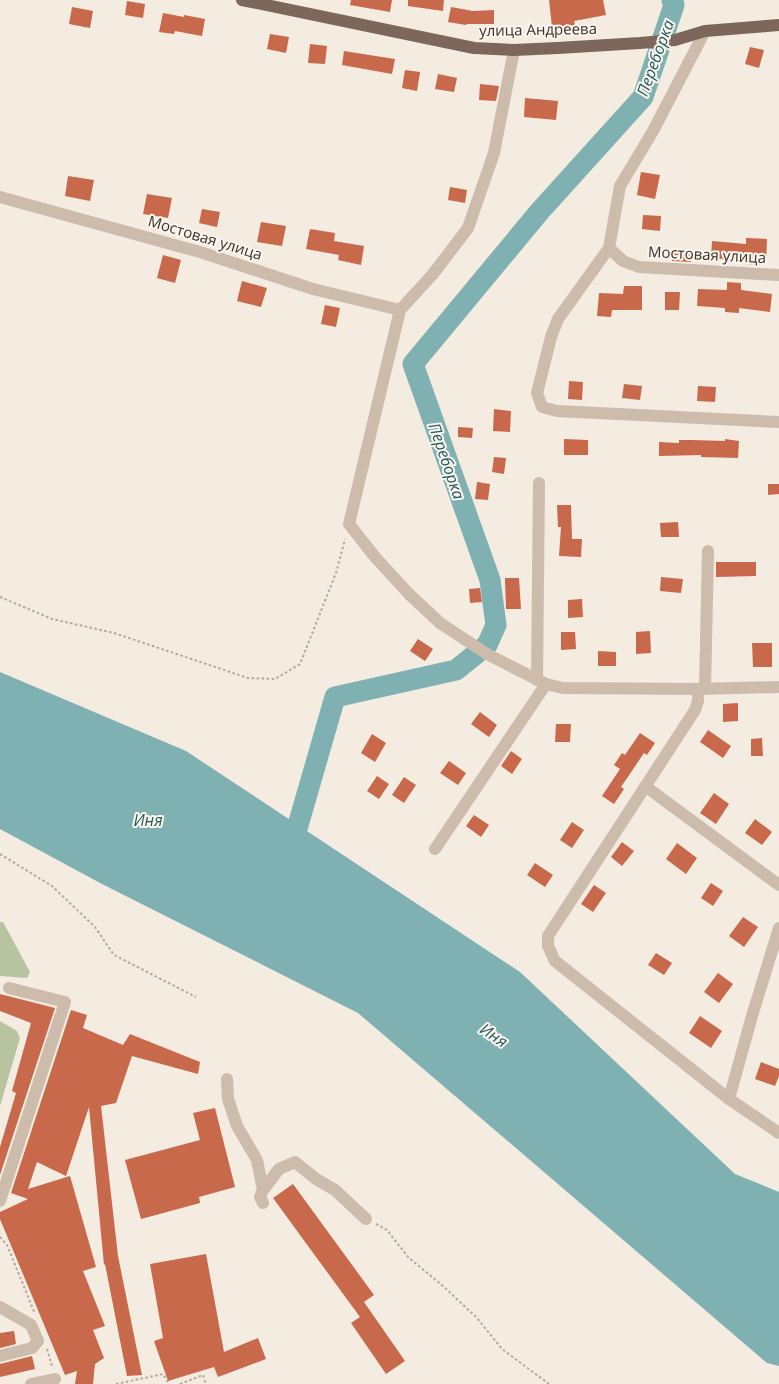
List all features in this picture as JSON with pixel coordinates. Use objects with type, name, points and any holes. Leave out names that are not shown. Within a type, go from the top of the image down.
[{"type":"main road","name":"улица Андреева","points":[[242,0],[474,48],[514,50],[676,40],[705,31],[779,25]]},
{"type":"street","points":[[705,31],[653,131],[620,186],[609,248],[558,319],[551,337],[537,393],[542,407],[557,411],[779,422]]},
{"type":"street","points":[[514,50],[494,153],[468,228],[433,274],[400,310],[349,524],[375,557],[409,594],[440,623],[487,654],[541,682],[563,688],[701,689],[779,687]]},
{"type":"street","name":"Мостовая улица","points":[[0,197],[200,252],[313,290],[400,310]]},
{"type":"street","name":"Мостовая улица","points":[[609,248],[623,261],[639,268],[779,275]]},
{"type":"street","points":[[435,849],[541,682],[539,483]]},
{"type":"street","points":[[708,551],[701,689],[695,710],[548,936],[548,946],[555,962],[729,1100],[779,1133]]},
{"type":"street","points":[[645,786],[779,885]]},
{"type":"street","points":[[729,1100],[779,928]]},
{"type":"street","points":[[0,1201],[65,1002],[9,988]]},
{"type":"street","points":[[227,1079],[228,1099],[236,1126],[257,1160],[263,1196],[279,1169],[295,1162],[316,1179],[335,1190],[366,1219]]},
{"type":"street","points":[[0,1306],[31,1325],[38,1341],[32,1348],[0,1356]]},
{"type":"street","points":[[32,1384],[54,1379]]},
{"type":"path","points":[[0,597],[52,619],[114,633],[248,678],[275,679],[300,664],[336,573],[349,524]]},
{"type":"path","points":[[0,854],[52,886],[95,927],[114,955],[196,997]]},
{"type":"path","points":[[366,1219],[387,1230],[408,1257],[477,1318],[502,1349],[549,1384]]},
{"type":"path","points":[[0,1237],[7,1245],[38,1321]]},
{"type":"path","points":[[46,1347],[54,1379]]},
{"type":"path","points":[[116,1384],[163,1374],[169,1384]]},
{"type":"path","points":[[180,1384],[204,1375],[206,1384]]},
{"type":"green space","points":[[0,922],[3,922],[30,972],[27,978],[0,976]]},
{"type":"green space","points":[[0,1021],[17,1031],[20,1038],[0,1106]]},
{"type":"water","name":"Иня","points":[[0,672],[186,751],[520,972],[735,1174],[779,1192],[779,1366],[767,1363],[358,1013],[102,884],[0,829]]},
{"type":"building","points":[[351,0],[392,0],[390,12],[350,5]]},
{"type":"building","points":[[408,0],[444,0],[443,11],[408,6]]},
{"type":"building","points":[[549,0],[603,0],[606,15],[574,21],[575,25],[552,27]]},
{"type":"building","points":[[127,1],[145,4],[143,18],[125,15]]},
{"type":"building","points":[[72,7],[93,11],[90,28],[69,24]]},
{"type":"building","points":[[451,7],[473,11],[494,10],[494,24],[466,25],[448,22]]},
{"type":"building","points":[[163,13],[205,19],[202,36],[175,31],[174,34],[159,32]]},
{"type":"building","points":[[270,34],[289,37],[286,53],[267,49]]},
{"type":"building","points":[[310,44],[327,46],[325,64],[308,63]]},
{"type":"building","points":[[750,47],[764,50],[759,68],[745,64]]},
{"type":"building","points":[[344,51],[395,59],[392,74],[342,65]]},
{"type":"building","points":[[405,70],[420,72],[417,91],[402,88]]},
{"type":"building","points":[[438,74],[457,78],[454,92],[435,89]]},
{"type":"building","points":[[480,84],[499,86],[496,101],[479,100]]},
{"type":"building","points":[[525,98],[558,101],[556,120],[524,117]]},
{"type":"building","points":[[641,172],[660,175],[655,199],[637,195]]},
{"type":"building","points":[[68,176],[94,180],[90,201],[65,196]]},
{"type":"building","points":[[450,187],[467,190],[465,203],[448,200]]},
{"type":"building","points":[[147,194],[172,198],[168,218],[143,214]]},
{"type":"building","points":[[202,209],[220,212],[217,227],[199,223]]},
{"type":"building","points":[[643,215],[661,216],[660,231],[642,229]]},
{"type":"building","points":[[261,222],[286,226],[282,246],[257,242]]},
{"type":"building","points":[[310,229],[335,233],[334,241],[364,246],[361,265],[338,260],[339,255],[306,249]]},
{"type":"building","points":[[746,238],[767,239],[766,265],[745,264],[745,261],[711,258],[712,241],[746,244]]},
{"type":"building","points":[[673,252],[691,252],[691,262],[672,261]]},
{"type":"building","points":[[163,255],[181,260],[175,283],[157,278]]},
{"type":"building","points":[[242,281],[267,288],[261,307],[237,301]]},
{"type":"building","points":[[727,282],[741,283],[741,290],[772,294],[770,312],[739,308],[739,313],[725,312],[725,308],[697,306],[698,289],[727,290]]},
{"type":"building","points":[[624,286],[642,286],[642,310],[612,310],[611,317],[597,316],[599,293],[623,294]]},
{"type":"building","points":[[665,292],[680,292],[679,310],[665,310]]},
{"type":"building","points":[[325,305],[340,308],[336,327],[321,324]]},
{"type":"building","points":[[569,381],[583,382],[582,400],[568,399]]},
{"type":"building","points":[[624,384],[642,386],[640,400],[622,398]]},
{"type":"building","points":[[698,386],[716,387],[715,402],[697,401]]},
{"type":"building","points":[[494,409],[511,411],[510,432],[493,431]]},
{"type":"building","points":[[458,427],[473,428],[472,438],[458,437]]},
{"type":"building","points":[[564,439],[588,440],[588,455],[564,455]]},
{"type":"building","points":[[725,439],[739,441],[738,458],[701,457],[701,455],[659,456],[659,442],[679,443],[679,440],[725,441]]},
{"type":"building","points":[[494,457],[506,458],[504,474],[492,472]]},
{"type":"building","points":[[477,482],[490,484],[488,500],[475,499]]},
{"type":"building","points":[[768,484],[779,484],[779,494],[768,495]]},
{"type":"building","points":[[557,505],[571,505],[572,539],[582,539],[581,557],[559,556],[561,527],[558,527]]},
{"type":"building","points":[[678,522],[679,537],[661,537],[660,523]]},
{"type":"building","points":[[716,562],[756,562],[756,576],[716,577]]},
{"type":"building","points":[[661,577],[683,579],[681,593],[660,591]]},
{"type":"building","points":[[505,578],[519,578],[521,609],[506,609]]},
{"type":"building","points":[[480,588],[482,602],[470,603],[469,589]]},
{"type":"building","points":[[582,599],[583,617],[568,618],[568,600]]},
{"type":"building","points":[[650,631],[651,653],[636,654],[636,632]]},
{"type":"building","points":[[561,632],[575,632],[576,649],[561,650]]},
{"type":"building","points":[[418,639],[433,649],[425,661],[410,651]]},
{"type":"building","points":[[752,643],[772,643],[772,667],[753,667]]},
{"type":"building","points":[[598,651],[616,652],[616,666],[598,666]]},
{"type":"building","points":[[738,703],[738,721],[723,722],[723,704]]},
{"type":"building","points":[[480,712],[497,725],[489,737],[471,724]]},
{"type":"building","points":[[556,724],[571,724],[570,742],[555,742]]},
{"type":"building","points":[[708,730],[731,746],[723,758],[700,742]]},
{"type":"building","points":[[640,733],[655,743],[647,755],[644,753],[621,787],[624,789],[614,804],[602,796],[620,769],[614,765],[622,753],[625,755]]},
{"type":"building","points":[[372,734],[386,743],[375,762],[361,753]]},
{"type":"building","points":[[762,738],[763,756],[751,756],[751,739]]},
{"type":"building","points":[[511,751],[522,759],[512,774],[501,766]]},
{"type":"building","points":[[449,761],[466,773],[458,785],[440,773]]},
{"type":"building","points":[[377,776],[389,784],[379,799],[367,791]]},
{"type":"building","points":[[404,777],[416,785],[404,803],[392,795]]},
{"type":"building","points":[[714,793],[729,804],[716,824],[700,813]]},
{"type":"building","points":[[474,815],[489,825],[481,837],[466,826]]},
{"type":"building","points":[[755,819],[772,832],[762,845],[745,833]]},
{"type":"building","points":[[572,822],[584,830],[572,848],[560,840]]},
{"type":"building","points":[[622,842],[634,851],[622,866],[611,857]]},
{"type":"building","points":[[677,843],[697,858],[686,874],[666,859]]},
{"type":"building","points":[[535,863],[553,875],[545,887],[527,875]]},
{"type":"building","points":[[711,883],[723,891],[713,906],[701,898]]},
{"type":"building","points":[[594,885],[606,893],[593,912],[581,904]]},
{"type":"building","points":[[743,917],[758,927],[744,947],[729,936]]},
{"type":"building","points":[[656,953],[672,963],[664,975],[648,965]]},
{"type":"building","points":[[718,973],[733,984],[719,1003],[704,992]]},
{"type":"building","points":[[0,994],[55,1008],[0,1175],[0,1147],[16,1093],[12,1091],[31,1023],[0,1011]]},
{"type":"building","points":[[71,1010],[87,1015],[83,1028],[123,1045],[130,1034],[200,1062],[198,1074],[132,1056],[116,1103],[101,1106],[118,1256],[142,1375],[127,1376],[104,1265],[89,1107],[66,1176],[37,1162],[28,1189],[70,1176],[96,1267],[83,1271],[105,1326],[93,1330],[104,1358],[95,1364],[93,1384],[75,1384],[77,1371],[65,1375],[0,1219],[0,1212],[28,1199],[11,1193]]},
{"type":"building","points":[[700,1016],[722,1031],[711,1048],[689,1033]]},
{"type":"building","points":[[761,1062],[779,1069],[779,1076],[775,1086],[755,1079]]},
{"type":"building","points":[[215,1108],[235,1187],[199,1197],[200,1203],[141,1219],[125,1160],[200,1140],[193,1113]]},
{"type":"building","points":[[293,1184],[374,1295],[364,1302],[405,1361],[386,1374],[351,1323],[360,1317],[273,1198]]},
{"type":"building","points":[[206,1254],[224,1352],[258,1338],[266,1359],[218,1377],[214,1367],[168,1381],[154,1341],[163,1338],[150,1264]]},
{"type":"building","points":[[14,1331],[16,1344],[0,1348],[0,1333]]},
{"type":"building","points":[[32,1356],[35,1369],[0,1377],[0,1364]]},
{"type":"waterway","name":"Переборка","points":[[290,853],[335,697],[456,670],[487,645],[496,625],[490,580],[413,364],[540,211],[643,97],[674,5],[672,0]]}]
